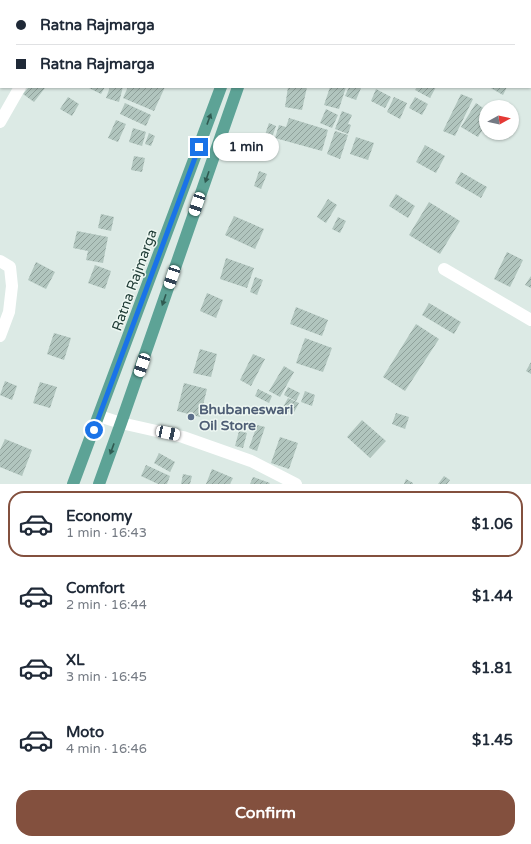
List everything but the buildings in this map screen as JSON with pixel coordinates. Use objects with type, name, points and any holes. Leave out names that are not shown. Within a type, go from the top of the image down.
[{"type":"main road","name":"Ratna Rajmarga","points":[[73,484],[221,88]]},
{"type":"main road","points":[[99,484],[238,88]]},
{"type":"street","points":[[0,122],[19,88]]},
{"type":"street","points":[[0,261],[10,267],[12,286],[9,312],[0,336]]},
{"type":"street","points":[[444,269],[531,320]]},
{"type":"street","points":[[99,416],[121,423],[183,437],[251,461],[296,484]]},
{"type":"place","name":"Bhubaneswari Oil Store","points":[[191,417]]},
{"type":"route","points":[[94,430],[199,147]]}]
